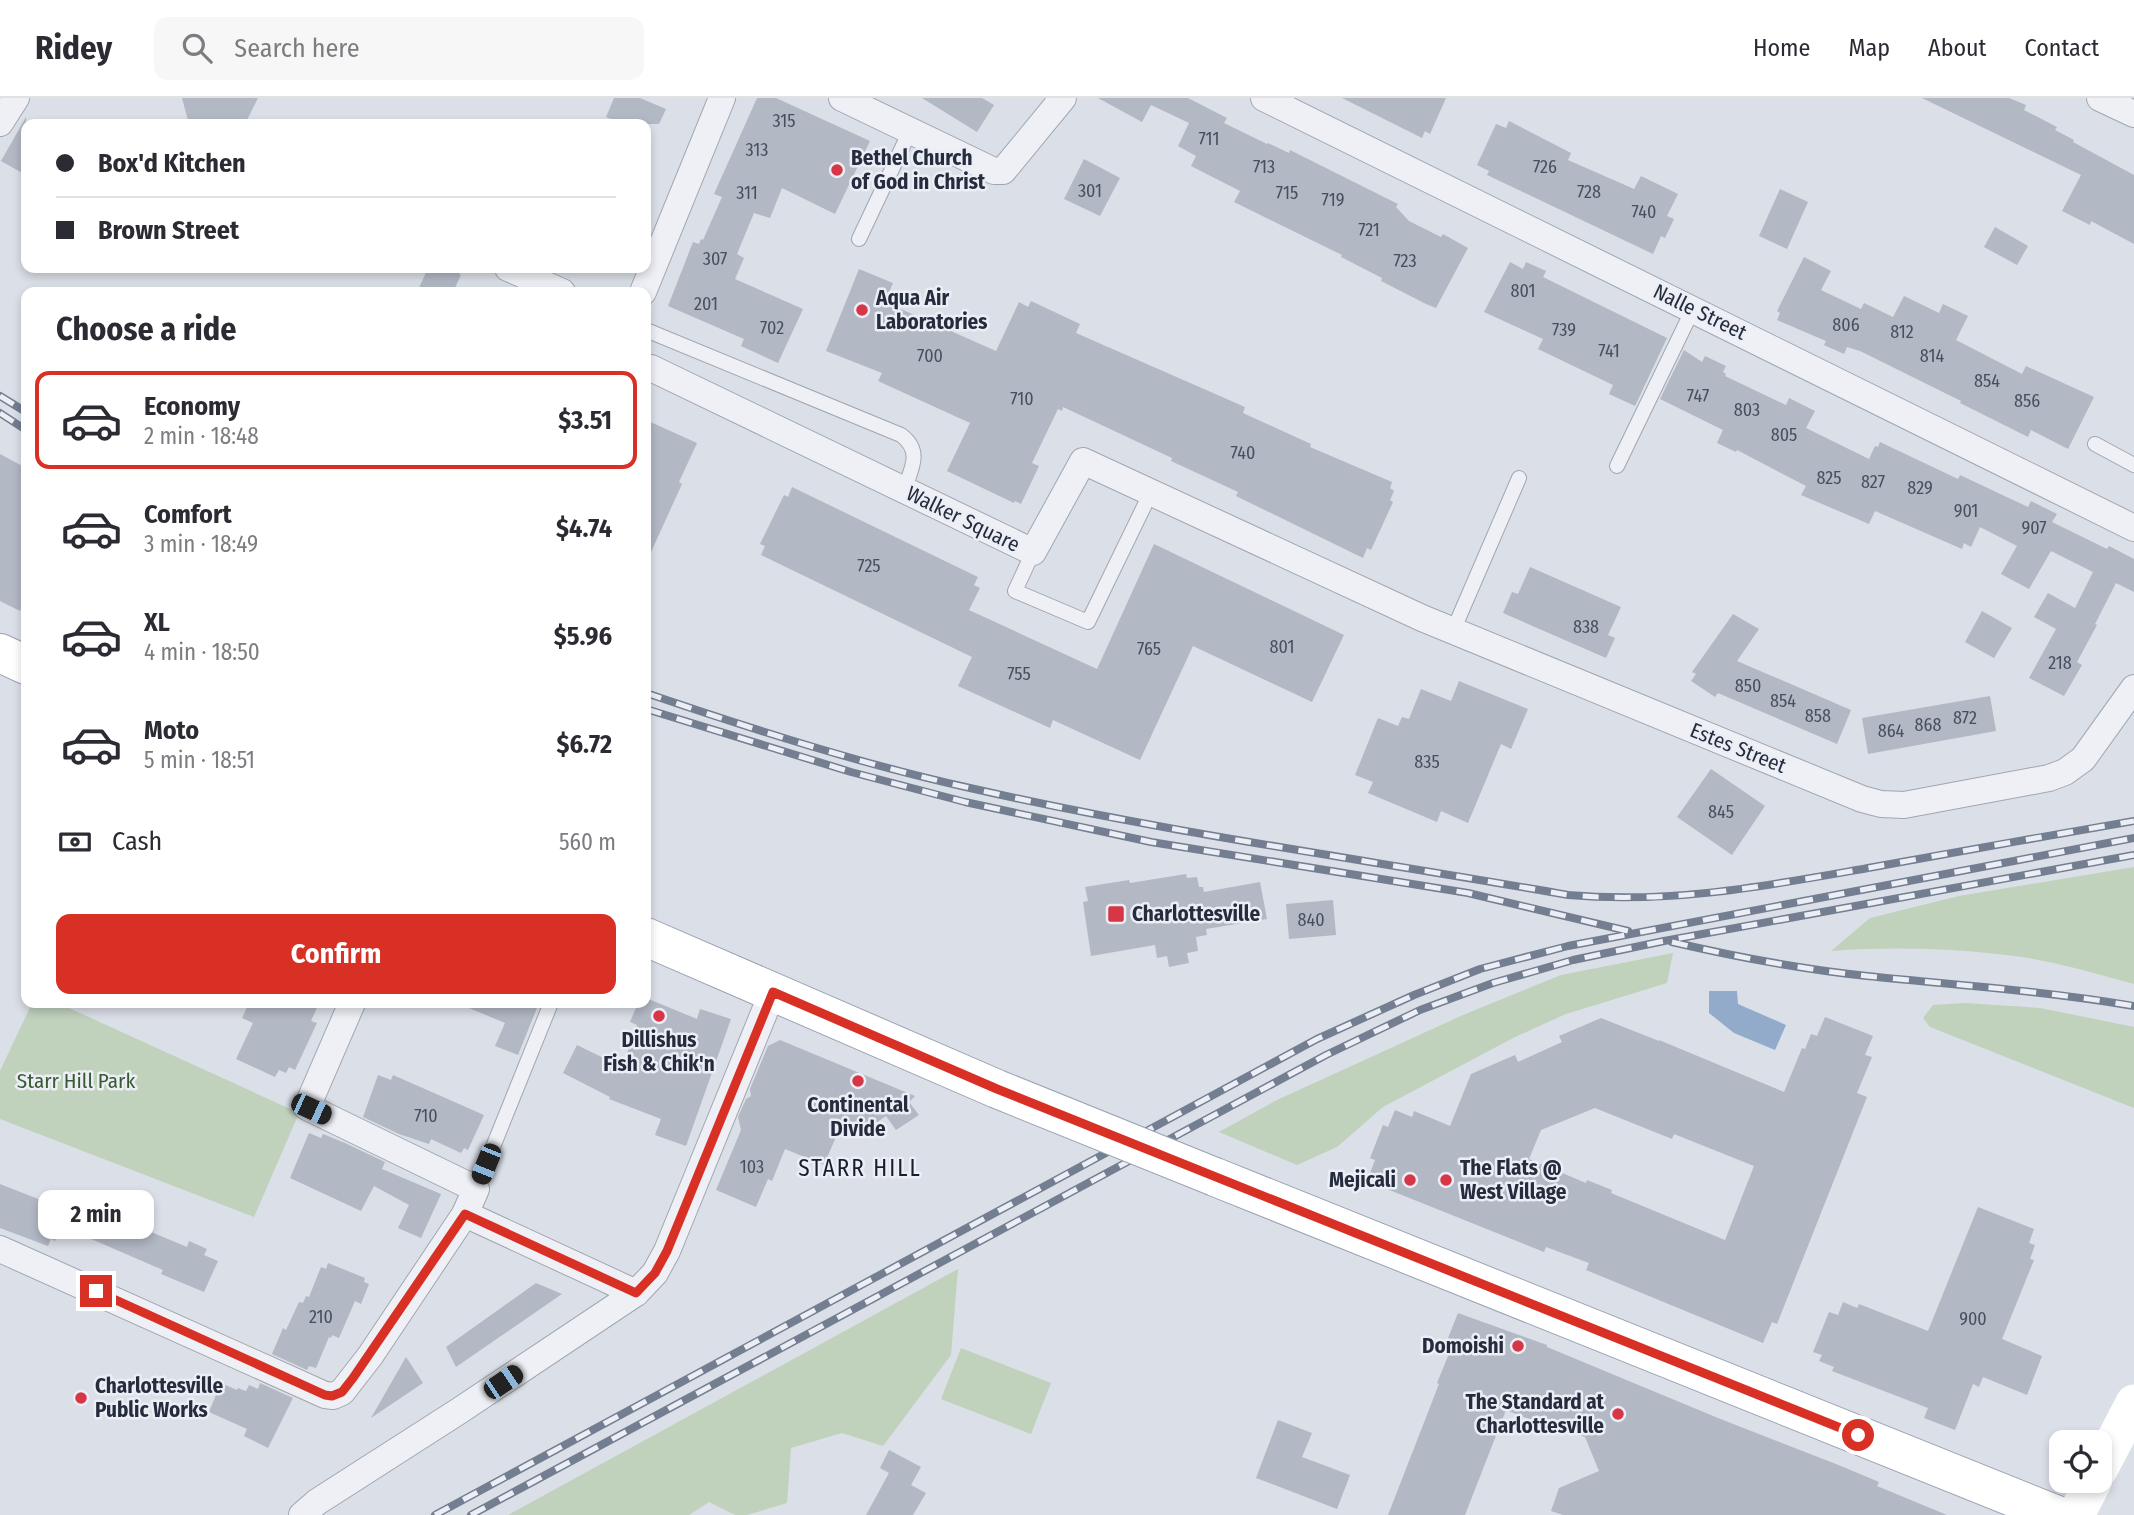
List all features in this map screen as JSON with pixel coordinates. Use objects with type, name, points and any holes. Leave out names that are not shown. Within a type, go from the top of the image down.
[{"type":"main road","points":[[0,653],[21,663]]},
{"type":"main road","points":[[651,939],[997,1089],[2057,1515]]},
{"type":"main road","points":[[2112,1445],[2134,1403]]},
{"type":"main road","points":[[2076,1515],[2087,1493]]},
{"type":"street","points":[[0,122],[16,98]]},
{"type":"street","points":[[651,272],[722,98]]},
{"type":"street","points":[[842,98],[994,172],[1003,171],[1063,98]]},
{"type":"street","name":"Nalle Street","points":[[1264,98],[2134,528]]},
{"type":"street","points":[[2100,98],[2134,114]]},
{"type":"street","points":[[519,273],[551,287]]},
{"type":"street","name":"Walker Square","points":[[651,368],[1033,552],[1083,461],[1422,618]]},
{"type":"street","name":"Estes Street","points":[[1422,618],[1862,799],[1881,804],[1904,805],[2049,778],[2065,772],[2083,759],[2134,688]]},
{"type":"street","points":[[302,1515],[317,1502],[636,1293],[655,1273],[667,1251],[773,992]]},
{"type":"street","points":[[0,1249],[325,1395],[332,1396],[342,1392],[370,1356],[465,1214],[476,1188],[307,1107],[350,1008]]},
{"type":"street","points":[[465,1214],[636,1293]]},
{"type":"lane","points":[[859,239],[910,131]]},
{"type":"lane","points":[[1617,466],[1693,309]]},
{"type":"lane","points":[[651,332],[901,435],[909,442],[914,454],[904,490]]},
{"type":"lane","points":[[2095,444],[2134,464]]},
{"type":"lane","points":[[1453,631],[1519,478]]},
{"type":"lane","points":[[1033,552],[1015,591],[1088,622],[1151,492]]},
{"type":"lane","points":[[476,1188],[549,1008]]},
{"type":"green space","points":[[2134,867],[2134,984],[2049,962],[1997,954],[1914,949],[1831,951],[1870,918],[1959,896]]},
{"type":"green space","points":[[1673,953],[1667,983],[1566,1014],[1515,1037],[1383,1107],[1337,1147],[1297,1165],[1219,1132],[1277,1100],[1463,1015],[1561,975]]},
{"type":"green space","points":[[1965,1003],[2040,1008],[2134,1027],[2134,1108],[1930,1027],[1923,1018],[1933,1005]]},
{"type":"green space","name":"Starr Hill Park","points":[[30,1008],[69,1008],[299,1113],[254,1217],[0,1119],[0,1071]]},
{"type":"green space","points":[[958,1269],[951,1355],[883,1446],[842,1433],[791,1448],[787,1503],[747,1515],[735,1515],[709,1502],[689,1515],[508,1515]]},
{"type":"green space","points":[[961,1348],[1051,1383],[1031,1434],[941,1399]]},
{"type":"water","points":[[1709,991],[1737,991],[1738,1004],[1786,1025],[1775,1050],[1734,1033],[1709,1013]]},
{"type":"building","points":[[182,98],[258,98],[248,119],[188,119]]},
{"type":"building","points":[[614,98],[640,98],[666,109],[659,124],[651,124],[651,119],[606,117]]},
{"type":"building","points":[[757,98],[776,98],[870,141],[835,214],[782,188],[770,218],[754,213],[737,254],[744,258],[735,279],[803,309],[778,363],[741,346],[744,339],[668,306],[693,242],[699,244],[701,239],[703,240],[722,197],[714,194]]},
{"type":"building","points":[[922,98],[982,98],[994,105],[977,132]]},
{"type":"building","points":[[1098,98],[1188,98],[1227,118],[1224,123],[1289,153],[1290,150],[1398,204],[1396,207],[1409,221],[1441,237],[1443,234],[1468,248],[1436,308],[1426,304],[1381,281],[1382,278],[1341,257],[1342,255],[1234,202],[1240,191],[1191,166],[1196,156],[1178,146],[1189,123],[1151,105],[1142,122]]},
{"type":"building","points":[[1342,98],[1446,98],[1430,134],[1425,131],[1422,138]]},
{"type":"building","points":[[1922,98],[2009,98],[2026,105],[2024,110],[2057,127],[2055,130],[2074,140],[2073,142],[2134,175],[2134,244],[2091,221],[2090,225],[2062,211],[2081,175]]},
{"type":"building","points":[[1509,121],[1571,153],[1568,160],[1634,189],[1641,176],[1678,194],[1667,216],[1674,219],[1665,238],[1661,236],[1653,254],[1487,175],[1489,171],[1477,165],[1496,124],[1506,128]]},
{"type":"building","points":[[21,126],[21,172],[1,161]]},
{"type":"building","points":[[1084,159],[1120,178],[1100,216],[1064,199]]},
{"type":"building","points":[[1780,189],[1808,202],[1787,249],[1759,236]]},
{"type":"building","points":[[1995,227],[2028,246],[2017,265],[1984,247]]},
{"type":"building","points":[[1804,257],[1831,271],[1821,290],[1861,309],[1864,303],[1893,317],[1904,296],[1939,313],[1943,304],[1968,316],[1956,340],[2022,374],[2026,366],[2094,397],[2068,449],[2031,430],[2028,437],[1860,351],[1847,347],[1844,354],[1824,345],[1826,341],[1777,320],[1780,313],[1777,311]]},
{"type":"building","points":[[1510,262],[1523,269],[1526,262],[1546,271],[1543,277],[1667,338],[1635,406],[1609,394],[1613,385],[1538,349],[1543,339],[1484,312]]},
{"type":"building","points":[[859,269],[893,283],[885,302],[996,351],[1019,302],[1028,307],[1031,301],[1080,324],[1076,333],[1245,407],[1243,413],[1311,444],[1310,447],[1392,482],[1390,488],[1394,491],[1390,500],[1393,502],[1371,550],[1367,548],[1363,558],[1236,496],[1238,492],[1171,461],[1172,458],[1063,407],[1062,411],[1058,409],[1032,463],[1039,466],[1021,504],[947,471],[970,423],[878,381],[882,373],[826,351]]},
{"type":"building","points":[[426,273],[461,275],[455,287],[419,287]]},
{"type":"building","points":[[1684,350],[1702,362],[1705,356],[1726,366],[1723,372],[1725,376],[1786,405],[1789,398],[1815,411],[1806,428],[1869,459],[1880,442],[1958,479],[1960,475],[2028,507],[2031,501],[2057,514],[2052,522],[2134,559],[2134,592],[2116,583],[2077,662],[2082,665],[2064,696],[2029,678],[2056,629],[2034,617],[2048,593],[2075,608],[2093,572],[2051,551],[2029,589],[2001,574],[2017,546],[1980,527],[1971,547],[1964,543],[1962,549],[1875,511],[1869,524],[1801,495],[1806,486],[1737,450],[1736,452],[1717,443],[1723,430],[1660,399]]},
{"type":"building","points":[[651,422],[697,443],[679,482],[682,484],[651,552]]},
{"type":"building","points":[[0,454],[21,465],[21,609],[20,611],[0,601]]},
{"type":"building","points":[[792,487],[978,577],[974,585],[980,588],[969,610],[1097,669],[1154,544],[1344,635],[1312,702],[1193,646],[1140,760],[1053,720],[1050,728],[958,686],[972,657],[761,555],[765,546],[760,544],[784,495],[788,497]]},
{"type":"building","points":[[1530,567],[1621,607],[1608,635],[1615,638],[1606,658],[1503,613],[1512,592],[1518,594]]},
{"type":"building","points":[[1982,611],[2012,628],[1994,658],[1965,642]]},
{"type":"building","points":[[1733,614],[1759,629],[1737,661],[1851,710],[1837,744],[1718,693],[1715,697],[1691,681],[1696,674],[1692,672]]},
{"type":"building","points":[[1459,681],[1528,709],[1511,749],[1501,744],[1468,823],[1441,811],[1437,822],[1368,793],[1373,782],[1355,775],[1378,718],[1398,726],[1402,717],[1409,719],[1421,689],[1451,701]]},
{"type":"building","points":[[1990,696],[1996,731],[1868,754],[1862,718]]},
{"type":"building","points":[[1711,769],[1765,806],[1732,855],[1677,817]]},
{"type":"building","points":[[1186,874],[1187,878],[1197,877],[1199,887],[1203,887],[1204,892],[1260,882],[1267,919],[1206,929],[1207,935],[1196,937],[1198,951],[1187,953],[1189,963],[1169,967],[1167,956],[1157,958],[1155,945],[1091,956],[1083,902],[1088,901],[1085,887]]},
{"type":"building","points":[[1333,900],[1336,935],[1289,939],[1286,904]]},
{"type":"building","points":[[651,1000],[697,1019],[700,1009],[731,1019],[686,1146],[655,1135],[661,1119],[609,1099],[610,1097],[563,1073],[577,1045],[622,1067],[637,1025],[630,1022],[636,1008],[651,1008]]},
{"type":"building","points":[[247,1008],[317,1008],[311,1021],[317,1023],[295,1070],[289,1067],[286,1073],[279,1070],[275,1077],[236,1059],[253,1023],[242,1018]]},
{"type":"building","points":[[469,1008],[537,1008],[518,1055],[495,1046],[505,1023]]},
{"type":"building","name":"The Flats @ West Village","points":[[1825,1017],[1873,1036],[1865,1055],[1872,1057],[1857,1093],[1867,1097],[1777,1324],[1772,1322],[1763,1343],[1586,1270],[1589,1263],[1546,1247],[1544,1252],[1367,1181],[1375,1160],[1370,1158],[1383,1125],[1388,1127],[1395,1110],[1412,1117],[1414,1111],[1450,1126],[1471,1074],[1515,1055],[1518,1062],[1562,1042],[1559,1036],[1601,1018],[1784,1092],[1802,1048],[1805,1049],[1811,1034],[1817,1036]],"holes":[[[1595,1108],[1672,1139],[1674,1134],[1754,1166],[1725,1240],[1611,1193],[1612,1190],[1587,1180],[1586,1183],[1529,1159],[1541,1130]]]},
{"type":"building","points":[[780,1040],[915,1096],[909,1102],[919,1115],[896,1130],[886,1116],[854,1138],[838,1132],[824,1165],[785,1149],[772,1181],[768,1179],[756,1207],[716,1190],[741,1130],[738,1117],[746,1099],[751,1096],[750,1089],[768,1046]]},
{"type":"building","points":[[378,1075],[391,1080],[393,1075],[484,1115],[468,1150],[464,1148],[461,1153],[431,1139],[429,1144],[399,1134],[363,1117]]},
{"type":"building","points":[[309,1133],[321,1138],[323,1134],[345,1143],[385,1162],[382,1169],[441,1194],[421,1238],[398,1228],[409,1205],[374,1186],[361,1211],[290,1178]]},
{"type":"building","points":[[0,1184],[51,1204],[54,1198],[95,1213],[98,1204],[111,1210],[114,1203],[144,1216],[139,1227],[187,1247],[189,1241],[207,1249],[204,1255],[218,1261],[204,1292],[161,1274],[163,1270],[61,1226],[55,1241],[51,1239],[48,1246],[0,1228]]},
{"type":"building","points":[[1978,1207],[2034,1229],[2029,1243],[2035,1245],[2030,1259],[2034,1260],[2002,1339],[2042,1356],[2027,1395],[1983,1377],[1979,1387],[1973,1384],[1955,1430],[1924,1418],[1928,1408],[1832,1371],[1834,1367],[1819,1361],[1822,1355],[1813,1352],[1829,1312],[1838,1315],[1843,1302],[1857,1308],[1859,1304],[1928,1331]]},
{"type":"building","points":[[328,1263],[365,1278],[364,1282],[369,1284],[361,1304],[355,1301],[339,1338],[332,1335],[329,1337],[316,1368],[309,1366],[307,1370],[272,1354],[283,1328],[286,1330],[299,1302],[303,1303],[306,1296],[309,1297],[321,1267],[326,1269]]},
{"type":"building","points":[[536,1283],[562,1294],[456,1367],[446,1347]]},
{"type":"building","name":"The Standard at Charlottesville","points":[[1458,1313],[1547,1345],[1718,1418],[1836,1464],[1879,1482],[1877,1486],[1947,1515],[1563,1515],[1551,1511],[1559,1488],[1599,1471],[1585,1437],[1555,1426],[1554,1429],[1506,1410],[1465,1515],[1388,1515],[1439,1384],[1437,1383],[1448,1356],[1442,1353]]},
{"type":"building","points":[[406,1357],[423,1383],[371,1418]]},
{"type":"building","points":[[221,1383],[246,1391],[249,1385],[258,1389],[260,1383],[293,1398],[268,1448],[244,1436],[247,1429],[209,1412]]},
{"type":"building","points":[[1278,1420],[1312,1433],[1302,1457],[1350,1475],[1337,1509],[1256,1478]]},
{"type":"building","points":[[889,1450],[921,1467],[911,1485],[926,1493],[913,1515],[866,1515],[889,1473],[880,1468]]},
{"type":"railway","points":[[0,396],[21,409]]},
{"type":"railway","points":[[0,413],[21,427]]},
{"type":"railway","points":[[651,695],[807,745],[970,788],[1119,819],[1568,895],[1645,897],[1719,892],[2134,821]]},
{"type":"railway","points":[[651,711],[851,772],[965,802],[1151,842],[1468,893],[1628,931]]},
{"type":"railway","points":[[435,1515],[1317,1039],[1414,995],[1480,969],[1568,946],[2134,838]]},
{"type":"railway","points":[[471,1515],[1326,1055],[1420,1010],[1493,983],[1573,960],[2134,855]]},
{"type":"railway","points":[[1672,942],[1744,958],[1818,970],[2035,992],[2134,1006]]},
{"type":"place","name":"Bethel Church of God in Christ","points":[[837,170]]},
{"type":"place","name":"Aqua Air Laboratories","points":[[862,310]]},
{"type":"place","name":"Charlottesville","points":[[1116,914]]},
{"type":"place","name":"Dillishus Fish & Chik'n","points":[[659,1016]]},
{"type":"place","name":"Continental Divide","points":[[858,1081]]},
{"type":"place","name":"Mejicali","points":[[1410,1180]]},
{"type":"place","name":"The Flats @ West Village","points":[[1446,1180]]},
{"type":"place","name":"Domoishi","points":[[1518,1346]]},
{"type":"place","name":"Charlottesville Public Works","points":[[81,1398]]},
{"type":"place","name":"The Standard at Charlottesville","points":[[1618,1414]]},
{"type":"district","name":"STARR HILL","points":[[860,1168]]},
{"type":"route","points":[[96,1291],[332,1396],[342,1392],[370,1356],[465,1214],[636,1293],[655,1273],[685,1212],[773,992],[997,1089],[1858,1435]]}]
